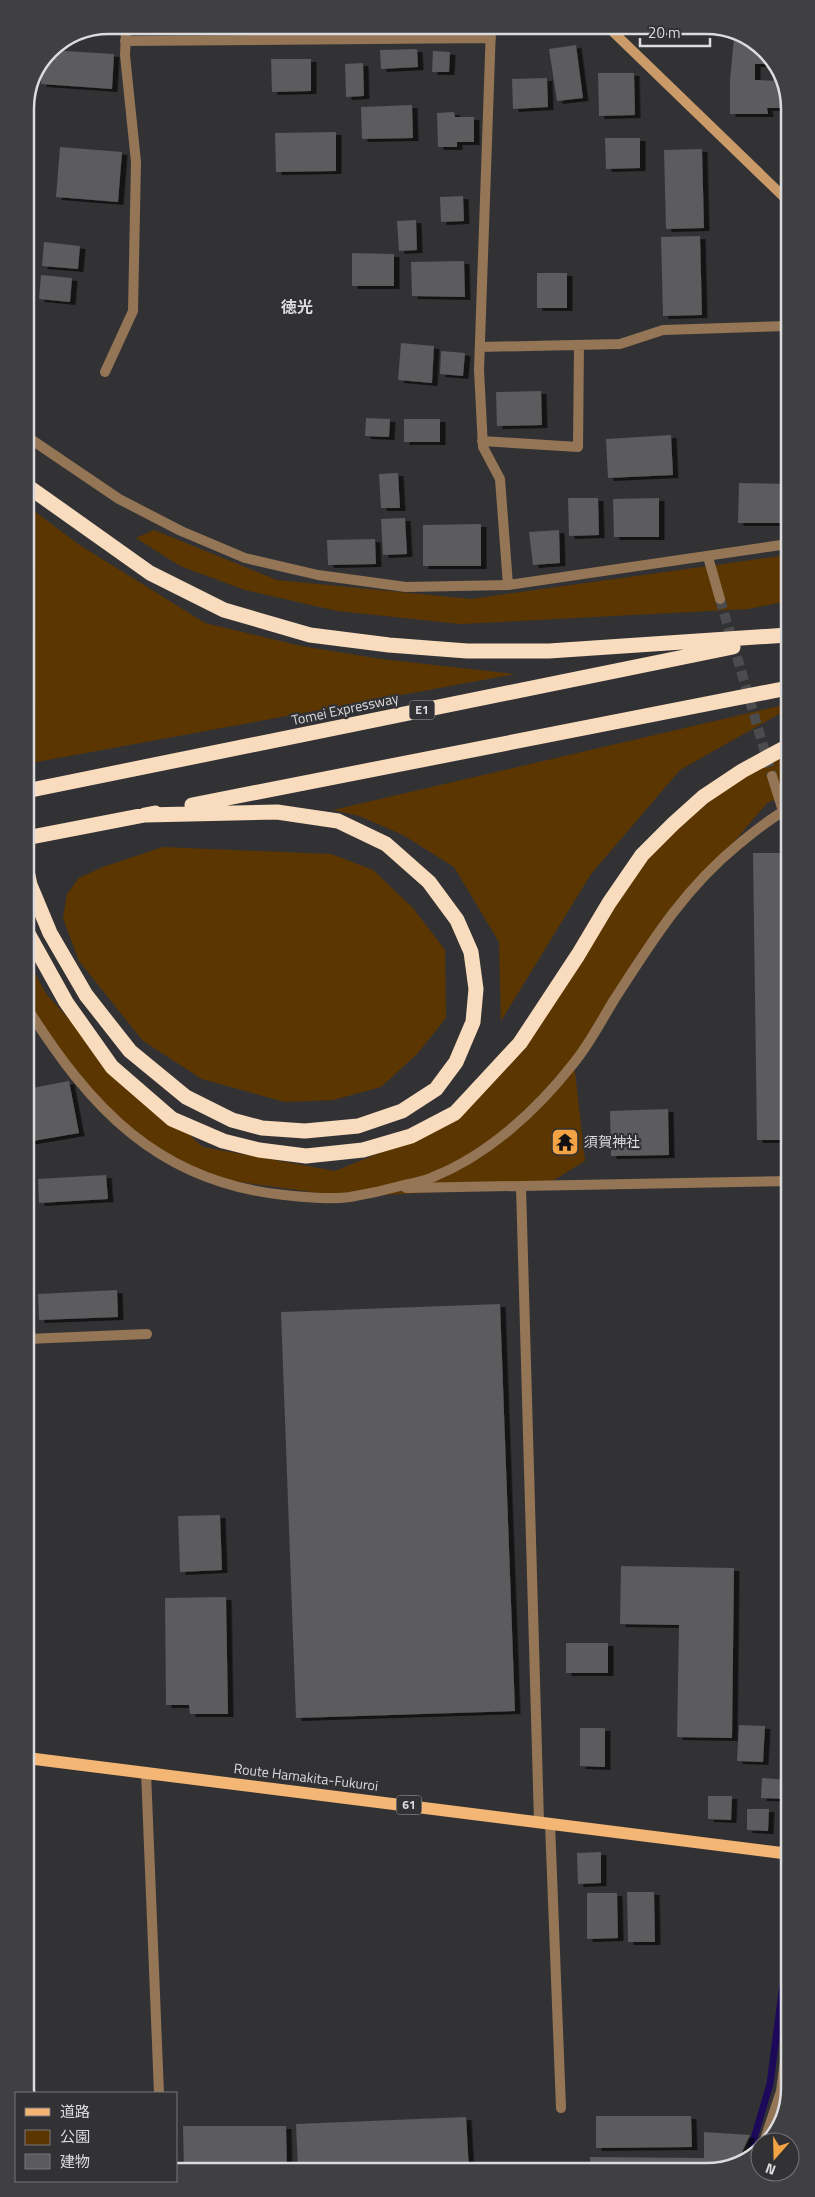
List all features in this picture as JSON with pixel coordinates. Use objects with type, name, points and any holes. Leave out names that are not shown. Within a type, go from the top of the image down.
[{"type":"highway","points":[[34,491],[150,573],[224,610],[310,635],[388,645],[467,651],[550,651],[781,636]]},
{"type":"highway","name":"Tomei Expressway","points":[[34,789],[781,637]]},
{"type":"highway","points":[[34,836],[781,689]]},
{"type":"highway","points":[[34,944],[66,1002],[112,1067],[172,1119],[223,1140],[259,1150],[306,1156],[363,1150],[411,1136],[455,1112],[520,1043],[578,955],[609,903],[642,855],[703,797],[742,771],[781,750]]},
{"type":"highway","points":[[34,895],[50,933],[86,995],[130,1051],[186,1097],[232,1120],[262,1128],[305,1131],[358,1126],[402,1110],[436,1090],[456,1062],[473,1022],[476,989],[472,952],[458,920],[429,882],[386,844],[338,821],[277,812],[145,815]]},
{"type":"main road","name":"Route Hamakita-Fukuroi","points":[[34,1759],[781,1853]]},
{"type":"street","points":[[105,372],[133,311],[136,162],[125,56],[126,36],[308,34]]},
{"type":"street","points":[[491,34],[480,347],[482,440],[483,447],[500,479],[508,585]]},
{"type":"street","points":[[615,34],[781,194]]},
{"type":"street","points":[[480,347],[620,344],[663,330],[781,326]]},
{"type":"street","points":[[482,440],[578,447],[578,345]]},
{"type":"street","points":[[34,441],[119,498],[181,531],[245,558],[318,575],[406,587],[508,585],[781,545]]},
{"type":"street","points":[[708,557],[720,599]]},
{"type":"street","points":[[772,776],[781,798]]},
{"type":"street","points":[[34,1018],[62,1062],[100,1106],[144,1145],[193,1172],[256,1192],[301,1196],[348,1197],[432,1178],[463,1163],[498,1139],[541,1100],[574,1063],[647,948],[685,895],[722,858],[773,816],[781,812]]},
{"type":"street","points":[[395,1187],[522,1187],[781,1181]]},
{"type":"street","points":[[522,1187],[545,1823],[561,2108]]},
{"type":"street","points":[[34,1339],[147,1334]]},
{"type":"street","points":[[146,1772],[159,2092]]},
{"type":"street","points":[[767,2132],[781,2091]]},
{"type":"green space","points":[[34,511],[78,544],[205,623],[301,646],[381,659],[515,674],[34,763]]},
{"type":"green space","points":[[154,530],[277,580],[471,599],[781,556],[781,602],[748,609],[461,624],[337,611],[245,590],[180,566],[136,538]]},
{"type":"green space","points":[[781,706],[781,713],[680,770],[591,874],[501,1021],[499,942],[454,867],[403,835],[359,816],[333,810]]},
{"type":"green space","points":[[781,757],[781,797],[767,803],[671,916],[574,1063],[585,1161],[544,1186],[348,1197],[211,1178],[123,1127],[34,1021],[34,972],[47,995],[119,1073],[203,1147],[335,1171],[442,1128],[562,978],[655,840],[745,773]]},
{"type":"green space","points":[[163,847],[331,854],[373,870],[413,908],[445,950],[446,1018],[417,1054],[381,1087],[333,1100],[285,1102],[202,1079],[143,1041],[79,961],[63,918],[67,894],[79,878],[103,867]]},
{"type":"building","points":[[734,39],[756,52],[767,64],[755,64],[755,80],[776,81],[781,99],[781,108],[767,108],[768,114],[730,114],[730,80]]},
{"type":"building","points":[[576,45],[583,98],[557,101],[549,49]]},
{"type":"building","points":[[417,49],[418,67],[381,69],[380,50]]},
{"type":"building","points":[[62,51],[114,54],[112,89],[41,84],[42,73]]},
{"type":"building","points":[[433,51],[450,52],[449,72],[432,72]]},
{"type":"building","points":[[271,59],[311,59],[311,91],[272,92]]},
{"type":"building","points":[[363,63],[364,96],[346,97],[345,64]]},
{"type":"building","points":[[598,73],[634,73],[635,115],[599,116]]},
{"type":"building","points":[[547,78],[548,107],[513,109],[512,79]]},
{"type":"building","points":[[412,105],[413,138],[362,139],[361,107]]},
{"type":"building","points":[[454,112],[455,117],[474,117],[474,142],[457,142],[457,147],[438,147],[437,113]]},
{"type":"building","points":[[336,132],[336,171],[276,172],[275,133]]},
{"type":"building","points":[[605,138],[640,138],[640,168],[606,169]]},
{"type":"building","points":[[60,147],[122,152],[118,202],[56,197]]},
{"type":"building","points":[[702,149],[704,228],[666,229],[664,150]]},
{"type":"building","points":[[463,196],[464,221],[441,222],[440,197]]},
{"type":"building","points":[[416,220],[417,250],[399,251],[397,221]]},
{"type":"building","points":[[700,236],[702,315],[663,316],[661,237]]},
{"type":"building","points":[[44,242],[80,246],[78,269],[42,266]]},
{"type":"building","points":[[352,253],[394,254],[394,286],[352,286]]},
{"type":"building","points":[[464,261],[465,297],[412,296],[411,262]]},
{"type":"building","points":[[537,273],[567,273],[567,308],[537,308]]},
{"type":"building","points":[[41,275],[72,278],[70,302],[39,299]]},
{"type":"building","points":[[401,343],[434,346],[432,383],[398,380]]},
{"type":"building","points":[[441,351],[465,353],[463,376],[440,374]]},
{"type":"building","points":[[541,391],[542,425],[497,426],[496,392]]},
{"type":"building","points":[[366,418],[390,419],[389,437],[365,436]]},
{"type":"building","points":[[404,419],[440,419],[440,442],[404,442]]},
{"type":"building","points":[[671,435],[673,475],[608,478],[606,439]]},
{"type":"building","points":[[398,473],[400,508],[381,508],[379,474]]},
{"type":"building","points":[[739,483],[781,484],[781,523],[738,523]]},
{"type":"building","points":[[568,498],[598,498],[599,535],[569,536]]},
{"type":"building","points":[[659,498],[659,537],[614,537],[613,499]]},
{"type":"building","points":[[405,518],[407,554],[383,555],[381,519]]},
{"type":"building","points":[[481,524],[481,566],[423,566],[423,525]]},
{"type":"building","points":[[559,530],[560,563],[533,565],[529,532]]},
{"type":"building","points":[[375,539],[376,564],[328,565],[327,540]]},
{"type":"building","points":[[753,853],[781,853],[781,1140],[757,1140]]},
{"type":"building","points":[[69,1081],[79,1133],[34,1141],[34,1088]]},
{"type":"building","points":[[668,1109],[669,1155],[611,1156],[610,1111]]},
{"type":"building","points":[[106,1175],[108,1199],[39,1203],[38,1179]]},
{"type":"building","points":[[117,1290],[118,1317],[39,1320],[38,1294]]},
{"type":"building","points":[[500,1304],[515,1711],[296,1718],[281,1312]]},
{"type":"building","points":[[220,1515],[222,1570],[180,1572],[178,1516]]},
{"type":"building","points":[[621,1566],[734,1568],[732,1738],[677,1737],[679,1625],[620,1624]]},
{"type":"building","points":[[226,1597],[228,1714],[190,1714],[189,1705],[166,1705],[165,1598]]},
{"type":"building","points":[[566,1643],[608,1643],[608,1673],[566,1673]]},
{"type":"building","points":[[739,1725],[765,1726],[763,1762],[737,1761]]},
{"type":"building","points":[[580,1728],[605,1728],[605,1767],[580,1766]]},
{"type":"building","points":[[762,1778],[781,1779],[781,1799],[761,1798]]},
{"type":"building","points":[[708,1796],[732,1796],[731,1820],[708,1819]]},
{"type":"building","points":[[747,1809],[769,1809],[768,1831],[747,1830]]},
{"type":"building","points":[[601,1852],[601,1883],[578,1884],[577,1853]]},
{"type":"building","points":[[627,1892],[654,1892],[655,1942],[628,1942]]},
{"type":"building","points":[[587,1893],[617,1893],[618,1938],[587,1939]]},
{"type":"building","points":[[596,2116],[691,2116],[692,2147],[596,2148]]},
{"type":"building","points":[[466,2117],[469,2163],[298,2163],[296,2124]]},
{"type":"building","points":[[183,2126],[286,2126],[287,2163],[184,2163]]},
{"type":"building","points":[[704,2132],[750,2135],[740,2156],[716,2163],[590,2163],[590,2157],[704,2158]]},
{"type":"waterway","points":[[751,2149],[770,2084],[781,2000]]},
{"type":"tunnel","points":[[720,599],[772,776]]},
{"type":"place","name":"須賀神社","points":[[565,1142]]},
{"type":"district","name":"徳光","points":[[297,307]]}]
